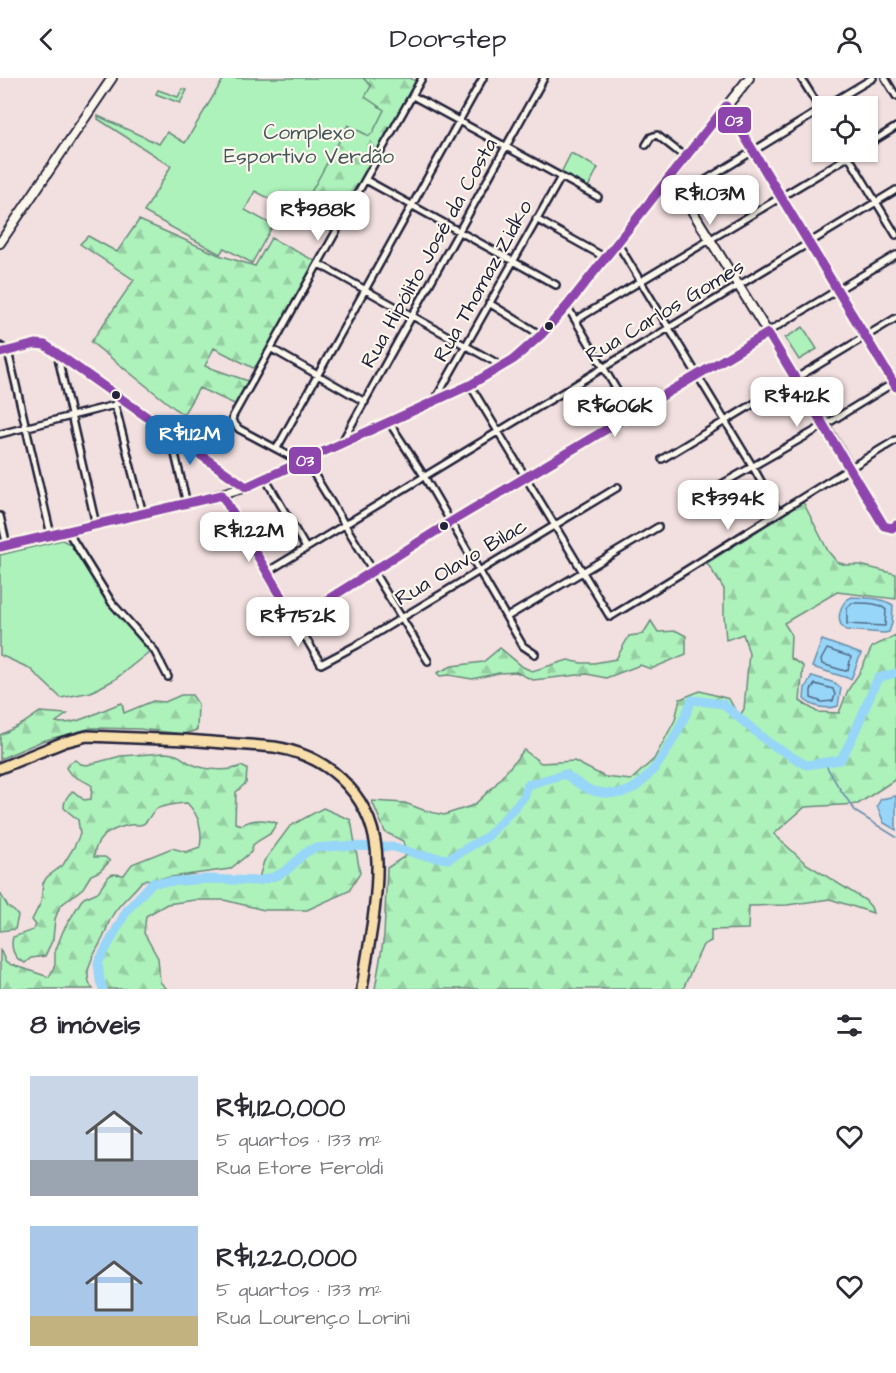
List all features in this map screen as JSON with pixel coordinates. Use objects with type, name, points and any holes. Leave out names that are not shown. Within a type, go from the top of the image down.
[{"type":"highway","points":[[0,768],[57,744],[87,736],[175,739],[288,749],[321,763],[349,786],[366,814],[375,838],[378,861],[376,897],[362,989]]},
{"type":"street","points":[[0,243],[112,78]]},
{"type":"street","points":[[422,78],[233,416],[232,422],[304,461],[428,661]]},
{"type":"street","points":[[277,448],[483,78]]},
{"type":"street","name":"Rua Hipólito José da Costa","points":[[341,444],[544,78]]},
{"type":"street","points":[[0,516],[3,547],[222,495],[246,487],[470,385],[514,359],[542,335],[618,244],[670,175],[749,78]]},
{"type":"street","points":[[801,78],[814,96]]},
{"type":"street","points":[[844,96],[873,78]]},
{"type":"street","points":[[885,78],[896,96]]},
{"type":"street","points":[[413,96],[598,197]]},
{"type":"street","points":[[708,492],[895,384],[726,106]]},
{"type":"street","points":[[683,194],[812,116]]},
{"type":"street","points":[[878,138],[896,127]]},
{"type":"street","points":[[646,145],[651,137],[657,135],[685,157]]},
{"type":"street","points":[[576,320],[781,198],[835,162]]},
{"type":"street","points":[[852,162],[896,236]]},
{"type":"street","points":[[670,175],[796,378],[884,526],[892,528],[896,525]]},
{"type":"street","name":"Rua Thomaz Zidko","points":[[435,402],[561,177]]},
{"type":"street","points":[[366,180],[414,204],[556,285]]},
{"type":"street","name":"Rua Carlos Gomes","points":[[267,572],[896,190]]},
{"type":"street","points":[[536,219],[606,258]]},
{"type":"street","points":[[618,244],[778,512]]},
{"type":"street","points":[[222,495],[295,620],[449,523],[896,255]]},
{"type":"street","points":[[319,264],[502,366]]},
{"type":"street","points":[[489,303],[542,335]]},
{"type":"street","points":[[567,306],[631,414]]},
{"type":"street","points":[[662,459],[896,318]]},
{"type":"street","points":[[0,353],[36,344],[45,345],[246,487]]},
{"type":"street","points":[[0,346],[8,351],[51,535]]},
{"type":"street","points":[[272,349],[365,402]]},
{"type":"street","points":[[57,353],[96,525]]},
{"type":"street","points":[[470,385],[610,617],[703,562],[778,512],[896,440]]},
{"type":"street","points":[[0,434],[124,401]]},
{"type":"street","points":[[115,405],[143,514]]},
{"type":"street","points":[[389,422],[523,646],[536,654]]},
{"type":"street","points":[[170,433],[187,504]]},
{"type":"street","points":[[265,478],[306,548]]},
{"type":"street","name":"Rua Olavo Bilac","points":[[295,620],[321,664],[357,645],[618,487]]},
{"type":"street","points":[[507,617],[658,527]]},
{"type":"street","points":[[68,532],[112,603],[154,650],[168,677]]},
{"type":"green space","name":"Complexo Esportivo Verdão","points":[[224,78],[410,78],[336,233],[255,191],[245,210],[273,225],[252,263],[224,248],[220,254],[144,212],[171,166],[98,119],[98,116],[159,144],[167,132],[185,143]]},
{"type":"green space","points":[[363,78],[410,78],[419,83],[336,233],[299,214],[348,125],[369,136],[384,110],[365,97],[371,86]]},
{"type":"green space","points":[[182,89],[187,90],[180,103],[156,94],[158,90],[178,97]]},
{"type":"green space","points":[[571,153],[598,168],[588,187],[561,173]]},
{"type":"green space","points":[[139,220],[219,255],[255,266],[271,238],[319,263],[259,371],[214,348],[205,366],[251,382],[239,406],[199,388],[183,415],[91,342],[134,280],[80,244],[88,236],[117,252]]},
{"type":"green space","points":[[803,327],[817,349],[799,360],[785,338]]},
{"type":"green space","points":[[803,502],[828,551],[837,562],[896,574],[896,599],[837,592],[784,623],[791,634],[790,658],[803,666],[800,701],[817,712],[839,713],[848,690],[872,647],[896,635],[896,779],[858,804],[805,807],[774,834],[805,863],[865,900],[873,913],[830,899],[787,905],[749,906],[748,929],[711,930],[711,941],[703,945],[683,989],[375,989],[384,936],[387,868],[407,855],[403,841],[385,832],[372,801],[405,803],[444,815],[474,805],[495,785],[524,750],[541,763],[574,761],[605,777],[631,780],[654,759],[675,720],[680,699],[700,691],[729,699],[739,717],[744,709],[749,653],[743,634],[726,640],[724,589],[707,563]]},
{"type":"green space","points":[[62,540],[72,545],[112,607],[149,652],[114,680],[91,692],[61,698],[29,668],[0,655],[0,555]]},
{"type":"green space","points":[[651,621],[658,632],[677,631],[686,636],[686,654],[651,669],[640,665],[606,678],[587,674],[533,680],[516,672],[472,679],[449,675],[440,676],[437,673],[452,666],[483,662],[500,648],[523,667],[532,671],[568,660],[594,663],[616,659],[629,636],[643,634]]},
{"type":"green space","points":[[181,695],[192,695],[198,704],[197,730],[184,734],[139,729],[92,728],[42,741],[0,759],[0,735],[40,712],[67,714],[56,722],[63,723],[89,717],[122,703],[124,713],[153,701],[165,702]]},
{"type":"green space","points":[[164,753],[178,756],[205,768],[224,770],[241,766],[247,769],[246,783],[236,792],[235,823],[242,825],[259,820],[277,823],[270,834],[253,845],[251,852],[230,869],[142,881],[122,902],[109,921],[88,970],[89,983],[93,989],[0,989],[0,949],[6,963],[49,977],[55,965],[55,952],[63,931],[81,901],[98,892],[109,876],[124,875],[132,864],[172,848],[186,852],[200,847],[199,823],[187,803],[157,809],[143,824],[129,825],[111,831],[101,839],[94,857],[105,857],[110,861],[100,871],[91,875],[83,888],[60,906],[55,919],[53,939],[45,956],[31,958],[25,963],[16,956],[13,949],[13,937],[33,930],[36,925],[32,920],[41,902],[43,883],[63,865],[80,834],[78,820],[64,808],[66,798],[73,791],[84,800],[91,799],[92,786],[69,772],[66,768],[69,763],[75,760],[87,765],[121,756]]},
{"type":"green space","points":[[323,808],[351,820],[360,873],[349,891],[307,910],[264,910],[224,900],[195,900],[167,904],[146,916],[144,933],[158,958],[160,982],[167,989],[103,989],[98,963],[127,910],[152,883],[208,879],[258,881],[264,861],[290,826]]},
{"type":"green space","points":[[0,893],[8,907],[18,916],[15,929],[0,931]]},
{"type":"water","points":[[852,597],[878,599],[893,605],[889,632],[846,630],[839,617],[844,603]]},
{"type":"water","points":[[822,640],[861,654],[851,679],[812,667]]},
{"type":"water","points":[[812,676],[835,683],[841,688],[838,706],[820,707],[804,699],[805,688]]},
{"type":"water","points":[[896,796],[896,830],[884,823],[877,806],[881,799]]},
{"type":"waterway","points":[[103,989],[98,963],[127,910],[152,883],[208,879],[258,881],[287,870],[305,853],[314,848],[394,847],[420,855],[448,859],[488,836],[524,797],[527,785],[565,774],[589,790],[597,792],[621,793],[636,787],[665,753],[692,700],[723,704],[769,743],[806,765],[840,760],[856,730],[878,678],[896,673]]},
{"type":"waterway","points":[[824,762],[856,812],[896,837]]},
{"type":"transit line","name":"03","points":[[0,353],[36,344],[45,345],[246,487],[470,385],[514,359],[541,335],[567,306],[726,106],[896,387]]},
{"type":"transit line","name":"03","points":[[0,547],[222,495],[295,620],[449,523],[768,333],[884,526],[892,528],[896,525]]}]
